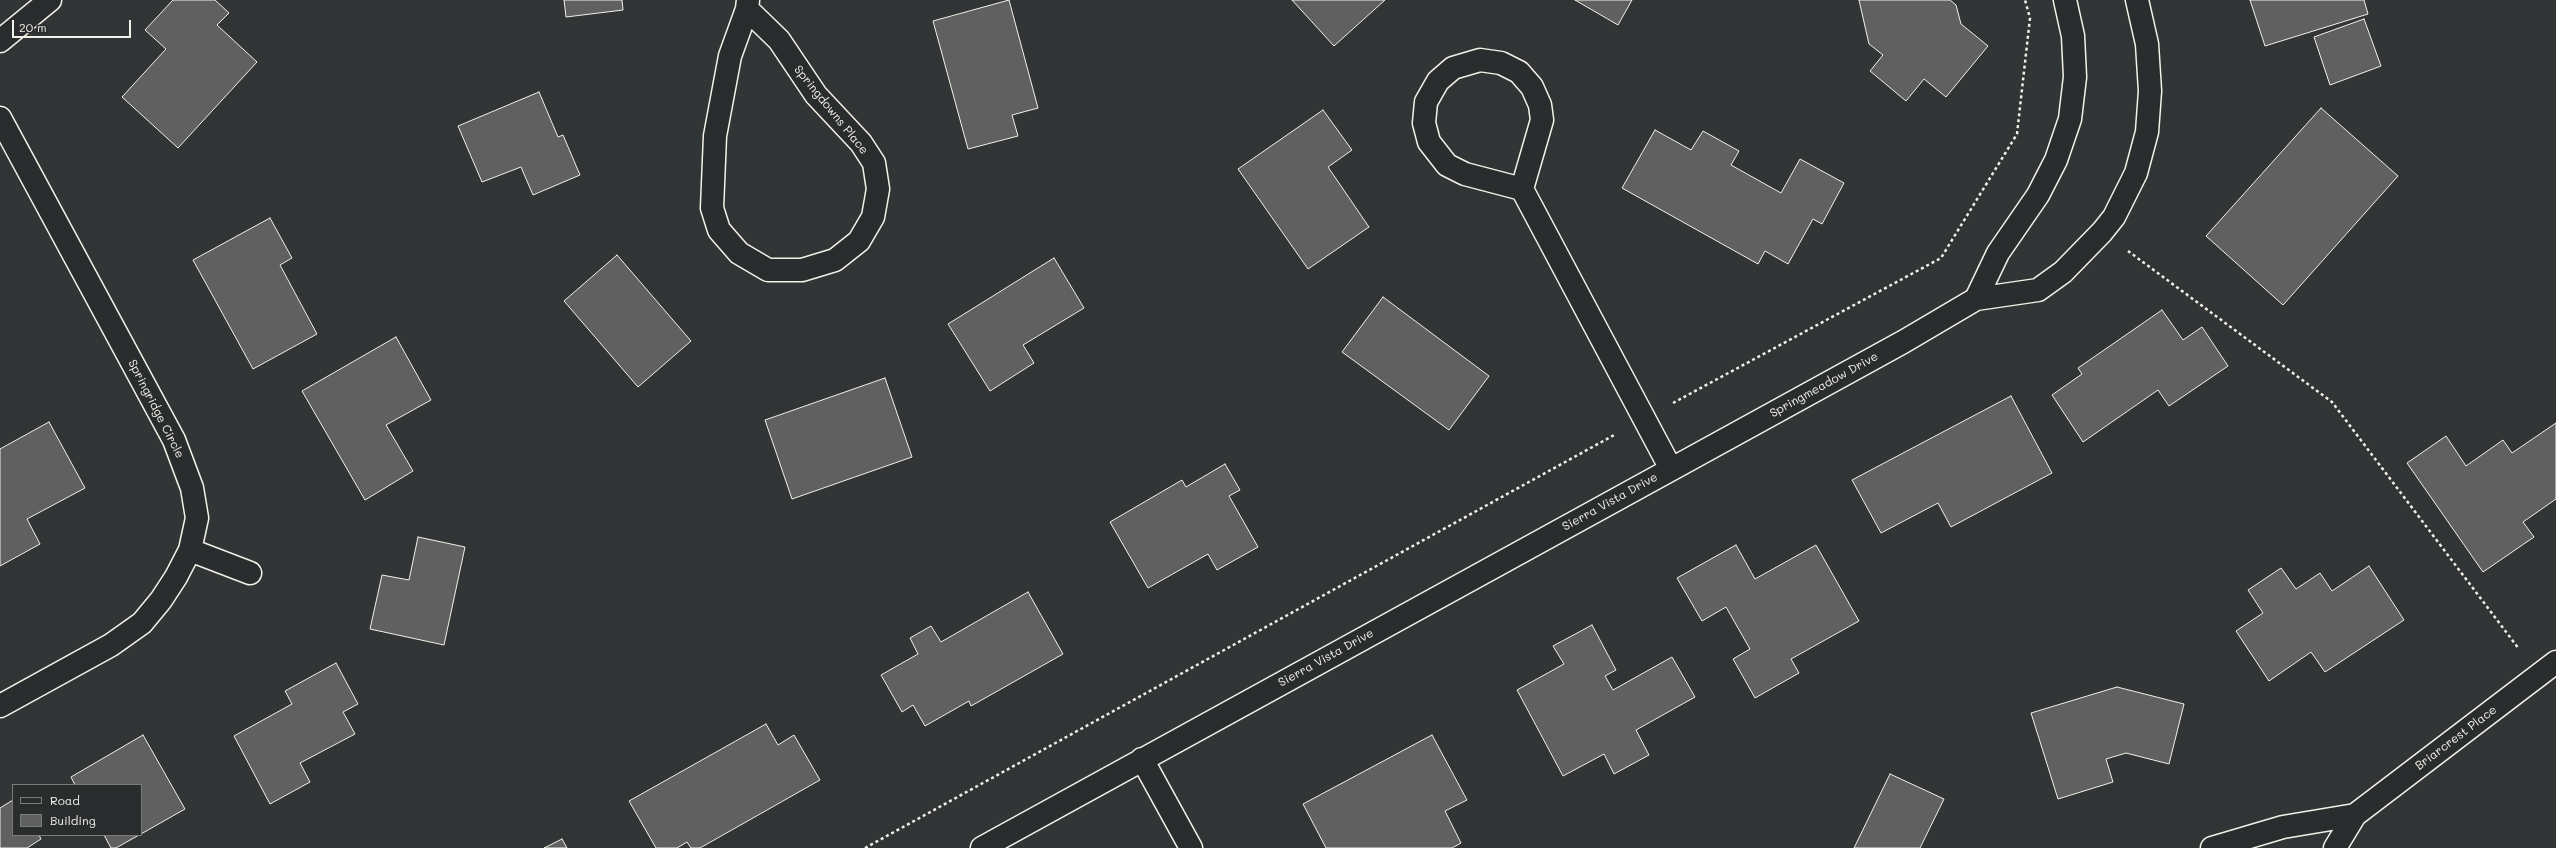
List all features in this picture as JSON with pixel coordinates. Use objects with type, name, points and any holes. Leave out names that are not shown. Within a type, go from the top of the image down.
[{"type":"street","points":[[0,41],[50,0]]},
{"type":"street","points":[[1976,298],[1998,253],[2038,196],[2056,160],[2070,119],[2075,77],[2073,36],[2064,0]]},
{"type":"street","name":"Springmeadow Drive","points":[[1671,469],[1903,342],[1976,298],[2038,290],[2063,272],[2102,232],[2114,217],[2136,173],[2147,132],[2150,91],[2147,44],[2137,0]]},
{"type":"street","name":"Springdowns Place","points":[[748,4],[779,40],[816,95],[861,143],[874,164],[878,189],[873,217],[859,241],[835,260],[802,270],[768,270],[739,253],[719,230],[712,208],[715,136],[730,56],[748,4]]},
{"type":"street","points":[[1522,189],[1465,174],[1447,165],[1429,142],[1424,123],[1426,102],[1438,81],[1453,68],[1480,60],[1501,62],[1519,72],[1532,87],[1540,105],[1542,120],[1522,189],[1671,469]]},
{"type":"street","name":"Springridge Circle","points":[[0,118],[174,440],[192,488],[197,518],[190,550],[161,600],[142,624],[111,645],[0,706]]},
{"type":"street","name":"Sierra Vista Drive","points":[[982,848],[1671,469]]},
{"type":"street","points":[[190,550],[250,573]]},
{"type":"street","name":"Briarcrest Place","points":[[2335,848],[2355,815],[2556,662]]},
{"type":"street","points":[[1142,759],[1191,848]]},
{"type":"street","name":"Briarcrest Place","points":[[2212,848],[2283,827],[2355,815]]},
{"type":"path","points":[[865,848],[1644,418],[1941,258],[2017,134],[2030,18],[2025,0]]},
{"type":"path","points":[[2102,232],[2332,402],[2538,675]]},
{"type":"building","points":[[173,0],[215,0],[229,13],[217,25],[257,62],[178,148],[122,97],[166,49],[145,30]]},
{"type":"building","points":[[564,0],[622,0],[623,10],[566,17]]},
{"type":"building","points":[[1009,0],[1038,108],[1012,115],[1018,136],[968,149],[933,21]]},
{"type":"building","points":[[1292,0],[1385,0],[1334,46]]},
{"type":"building","points":[[1575,0],[1632,0],[1618,25]]},
{"type":"building","points":[[1859,0],[1950,0],[1956,5],[1961,24],[1988,46],[1946,97],[1924,79],[1906,101],[1870,71],[1883,55],[1869,44]]},
{"type":"building","points":[[2250,0],[2364,0],[2368,14],[2265,46]]},
{"type":"building","points":[[2364,19],[2381,66],[2330,85],[2314,37]]},
{"type":"building","points":[[539,92],[558,137],[563,135],[580,175],[533,195],[521,167],[482,182],[458,126]]},
{"type":"building","points":[[2321,108],[2398,176],[2283,305],[2206,236]]},
{"type":"building","points":[[1323,110],[1352,150],[1328,167],[1369,227],[1308,269],[1238,169]]},
{"type":"building","points":[[1655,130],[1691,150],[1703,131],[1739,151],[1731,165],[1781,193],[1800,159],[1844,183],[1822,224],[1813,219],[1788,264],[1765,251],[1758,264],[1622,188]]},
{"type":"building","points":[[270,218],[292,258],[280,265],[317,334],[253,369],[193,260]]},
{"type":"building","points":[[617,255],[691,341],[638,387],[564,301]]},
{"type":"building","points":[[1054,258],[1084,308],[1023,345],[1034,363],[990,391],[948,324]]},
{"type":"building","points":[[1383,297],[1489,376],[1449,430],[1342,352]]},
{"type":"building","points":[[2162,310],[2183,340],[2202,327],[2228,366],[2169,406],[2158,390],[2083,442],[2052,395],[2082,374],[2078,368]]},
{"type":"building","points":[[396,337],[431,400],[386,425],[413,471],[365,500],[302,391]]},
{"type":"building","points":[[885,378],[912,457],[792,499],[765,420]]},
{"type":"building","points":[[2011,396],[2052,473],[1951,527],[1938,503],[1881,533],[1852,480]]},
{"type":"building","points":[[49,422],[85,488],[27,519],[40,544],[0,566],[0,449]]},
{"type":"building","points":[[2556,423],[2556,499],[2523,522],[2534,537],[2483,572],[2407,463],[2446,436],[2466,466],[2503,440],[2512,453]]},
{"type":"building","points":[[1225,464],[1240,490],[1229,496],[1258,547],[1217,570],[1208,554],[1148,588],[1110,522],[1182,480],[1186,487]]},
{"type":"building","points":[[418,537],[465,547],[444,645],[370,629],[382,575],[409,580]]},
{"type":"building","points":[[1736,545],[1755,579],[1816,545],[1859,621],[1791,659],[1799,673],[1755,698],[1733,659],[1750,649],[1726,607],[1702,621],[1677,578]]},
{"type":"building","points":[[2369,566],[2404,620],[2325,672],[2311,652],[2269,681],[2236,631],[2263,613],[2248,590],[2281,568],[2296,589],[2320,573],[2332,591]]},
{"type":"building","points":[[1028,592],[1063,654],[971,706],[969,701],[925,726],[913,705],[902,712],[881,675],[918,654],[910,638],[931,626],[941,642]]},
{"type":"building","points":[[1592,625],[1616,670],[1605,676],[1613,690],[1672,657],[1695,697],[1636,730],[1649,755],[1614,774],[1604,754],[1563,776],[1517,690],[1564,664],[1553,646]]},
{"type":"building","points":[[336,663],[358,704],[343,712],[355,734],[300,763],[310,782],[270,804],[234,736],[292,704],[285,691]]},
{"type":"building","points":[[2117,687],[2184,704],[2169,764],[2126,753],[2106,759],[2113,782],[2058,799],[2031,713]]},
{"type":"building","points":[[766,724],[778,745],[794,735],[820,780],[700,848],[691,848],[687,842],[677,848],[656,848],[629,801]]},
{"type":"building","points":[[143,735],[185,809],[142,833],[142,784],[74,784],[71,777]]},
{"type":"building","points":[[1432,735],[1467,800],[1445,811],[1461,843],[1452,848],[1326,848],[1303,804]]},
{"type":"building","points":[[1890,774],[1944,799],[1920,848],[1854,848]]},
{"type":"building","points":[[12,801],[12,836],[40,836],[41,839],[27,848],[0,848],[0,808]]},
{"type":"building","points":[[105,836],[137,836],[116,848],[111,848]]},
{"type":"building","points":[[562,839],[567,848],[544,848]]}]
